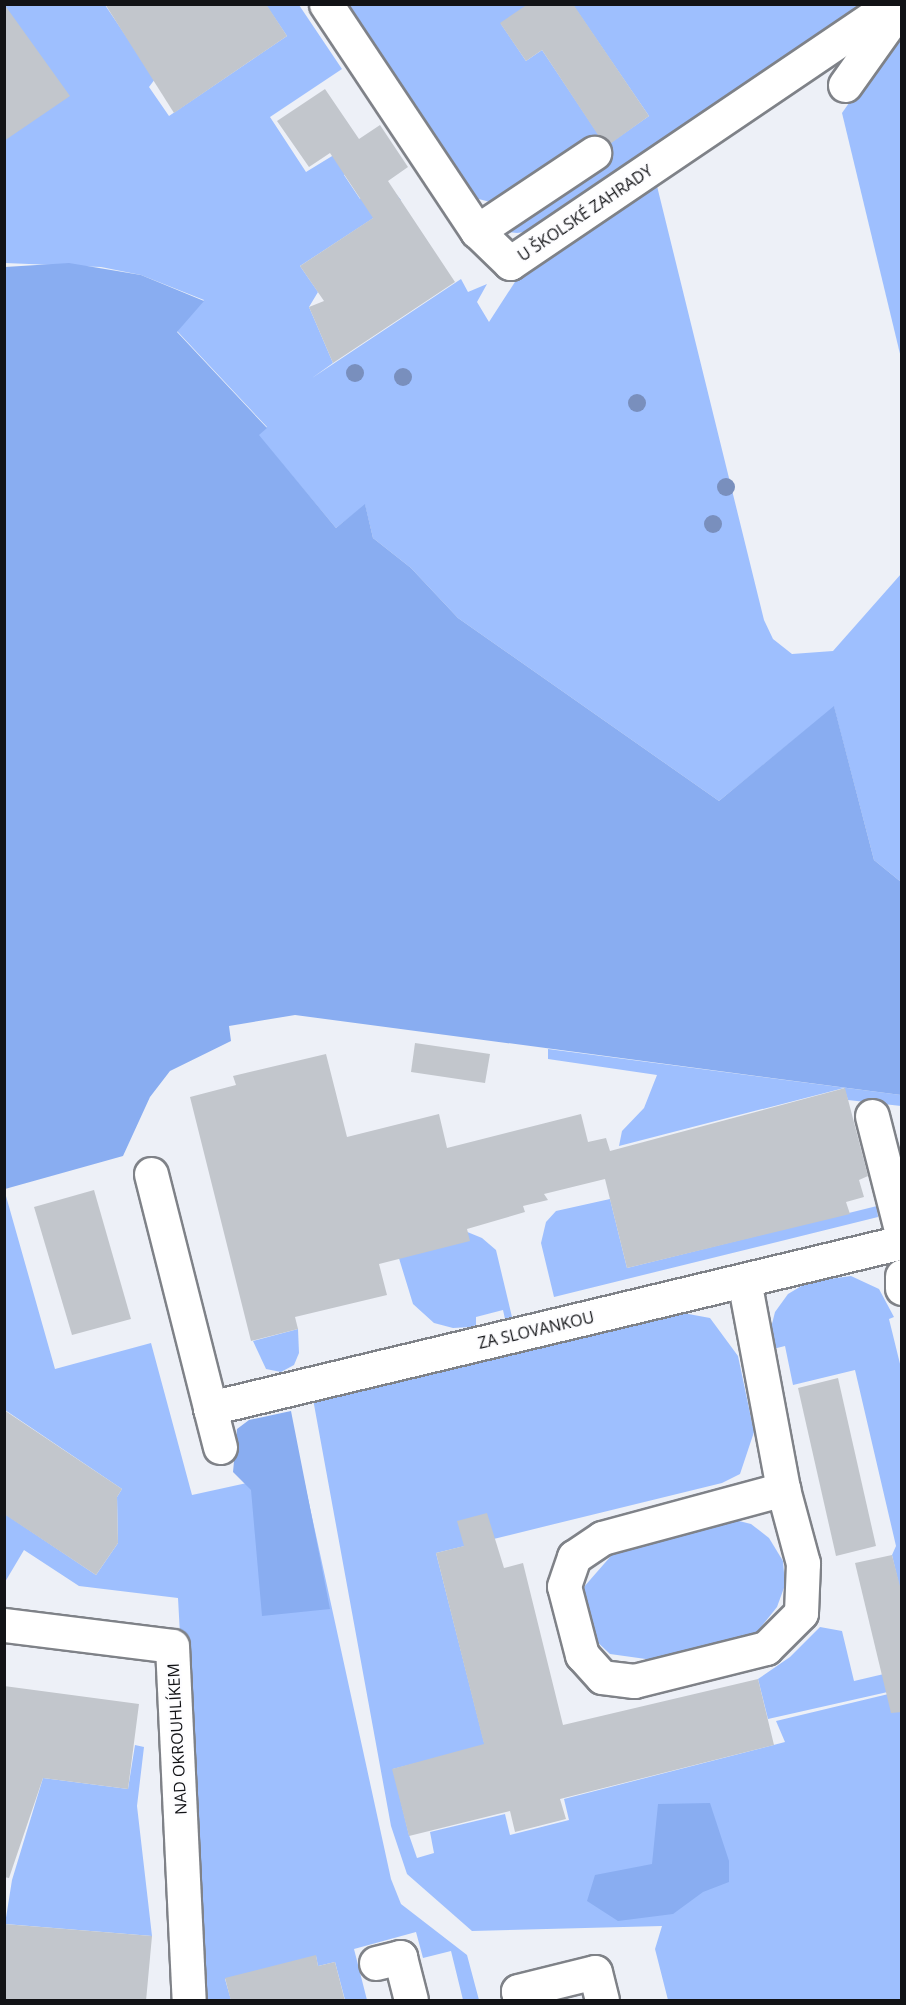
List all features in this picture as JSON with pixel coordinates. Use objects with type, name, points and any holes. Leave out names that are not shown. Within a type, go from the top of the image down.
[{"type":"street","name":"U ŠKOLSKÉ ZAHRADY","points":[[326,4],[477,231],[510,263],[893,4]]},
{"type":"street","points":[[845,85],[902,5]]},
{"type":"street","points":[[477,231],[594,153]]},
{"type":"street","points":[[872,1116],[902,1234]]},
{"type":"street","points":[[151,1174],[220,1447]]},
{"type":"street","name":"ZA SLOVANKOU","points":[[210,1408],[902,1242]]},
{"type":"street","points":[[902,1276],[902,1288]]},
{"type":"street","points":[[744,1280],[783,1489],[803,1563],[801,1613],[766,1648],[634,1681],[602,1677],[582,1655],[564,1586],[574,1557],[602,1538],[783,1489]]},
{"type":"street","name":"NAD OKROUHLÍKEM","points":[[4,1625],[172,1647],[175,1671],[189,2001]]},
{"type":"street","points":[[376,1963],[400,1957],[411,2001]]},
{"type":"street","points":[[520,2001],[518,1991],[595,1972],[602,2001]]},
{"type":"shaded area","points":[[5,5],[105,5],[155,79],[149,87],[169,116],[287,36],[266,5],[299,5],[342,69],[270,117],[306,172],[355,142],[367,159],[344,175],[360,199],[386,182],[401,200],[300,266],[318,292],[309,307],[333,363],[312,378],[461,279],[468,292],[487,284],[477,302],[489,322],[522,271],[650,181],[657,186],[764,620],[773,639],[792,654],[833,651],[901,574],[901,882],[874,860],[834,707],[719,801],[458,618],[411,568],[373,538],[365,505],[336,528],[258,435],[267,427],[177,331],[204,300],[141,275],[101,267],[5,263]]},
{"type":"shaded area","points":[[346,5],[528,5],[501,24],[526,61],[542,50],[606,146],[649,116],[573,5],[872,5],[532,231],[517,233],[508,232],[517,221],[505,206],[475,198]]},
{"type":"shaded area","points":[[901,29],[901,358],[842,113]]},
{"type":"shaded area","points":[[69,263],[141,275],[204,301],[177,332],[267,428],[259,435],[336,528],[365,504],[373,538],[411,568],[458,618],[719,801],[834,706],[874,860],[901,882],[901,1095],[295,1015],[229,1026],[231,1041],[170,1071],[150,1097],[123,1156],[5,1189],[5,267]]},
{"type":"shaded area","points":[[548,1049],[901,1095],[901,1106],[848,1100],[844,1088],[619,1146],[622,1131],[644,1108],[657,1075],[548,1059]]},
{"type":"shaded area","points":[[4,1189],[55,1369],[151,1343],[192,1495],[302,1471],[391,1879],[401,1904],[467,1955],[479,2000],[463,2000],[451,1951],[423,1958],[416,1932],[354,1949],[367,2000],[345,2000],[335,1962],[318,1966],[316,1956],[225,1979],[231,2000],[200,2000],[178,1598],[79,1586],[24,1550],[5,1582],[5,1514],[96,1575],[118,1543],[117,1497],[122,1489],[5,1410]]},
{"type":"shaded area","points":[[610,1199],[627,1268],[877,1206],[878,1217],[554,1297],[541,1243],[546,1222],[556,1211]]},
{"type":"shaded area","points":[[460,1229],[482,1238],[496,1250],[512,1317],[505,1319],[503,1310],[476,1317],[476,1325],[471,1327],[453,1328],[434,1323],[413,1304],[394,1242]]},
{"type":"shaded area","points":[[851,1276],[879,1289],[894,1317],[889,1319],[902,1372],[901,1594],[892,1555],[896,1546],[855,1370],[793,1385],[785,1346],[773,1349],[770,1332],[775,1312],[788,1294],[808,1282]]},
{"type":"shaded area","points":[[683,1313],[710,1318],[738,1356],[754,1432],[740,1474],[722,1483],[436,1553],[485,1746],[393,1769],[409,1835],[417,1858],[434,1853],[430,1832],[505,1814],[510,1835],[569,1820],[564,1799],[785,1742],[776,1721],[901,1691],[901,2000],[668,2000],[655,1949],[662,1926],[472,1931],[407,1874],[391,1826],[313,1399]]},
{"type":"shaded area","points":[[298,1329],[299,1353],[294,1365],[281,1372],[266,1369],[253,1341]]},
{"type":"shaded area","points":[[291,1411],[330,1609],[262,1616],[251,1490],[233,1472],[237,1429],[249,1420]]},
{"type":"shaded area","points":[[735,1520],[751,1524],[769,1538],[783,1561],[785,1585],[777,1607],[757,1632],[653,1660],[610,1654],[592,1637],[584,1614],[583,1588],[617,1549]]},
{"type":"shaded area","points":[[820,1627],[842,1631],[854,1681],[901,1670],[901,1689],[768,1719],[758,1679],[790,1657]]},
{"type":"shaded area","points":[[135,1745],[144,1747],[137,1806],[152,1936],[5,1924],[12,1880],[43,1778],[128,1789]]},
{"type":"shaded area","points":[[710,1803],[729,1861],[729,1882],[703,1892],[673,1914],[618,1921],[587,1901],[595,1875],[652,1864],[658,1804]]},
{"type":"building","points":[[4,4],[70,96],[4,141]]},
{"type":"building","points":[[105,4],[266,4],[287,36],[174,113]]},
{"type":"building","points":[[528,4],[573,4],[649,116],[610,144],[598,135],[542,50],[526,61],[500,23]]},
{"type":"building","points":[[325,89],[359,139],[380,125],[408,167],[388,181],[455,282],[333,363],[309,307],[324,301],[300,266],[373,218],[330,153],[309,167],[277,121]]},
{"type":"building","points":[[415,1043],[490,1054],[485,1083],[411,1072]]},
{"type":"building","points":[[326,1054],[347,1137],[439,1114],[447,1148],[581,1114],[588,1142],[606,1138],[610,1151],[845,1088],[868,1176],[859,1180],[864,1197],[846,1202],[850,1214],[627,1268],[605,1179],[544,1194],[548,1200],[523,1206],[525,1212],[467,1229],[470,1241],[379,1264],[387,1295],[295,1317],[298,1329],[251,1341],[190,1097],[236,1085],[233,1076]]},
{"type":"building","points":[[94,1190],[131,1319],[72,1335],[34,1207]]},
{"type":"building","points":[[838,1378],[876,1546],[836,1556],[798,1388]]},
{"type":"building","points":[[4,1410],[122,1489],[117,1497],[118,1543],[96,1575],[4,1514]]},
{"type":"building","points":[[487,1513],[504,1568],[523,1563],[563,1725],[758,1679],[774,1745],[560,1799],[566,1819],[515,1832],[510,1811],[409,1836],[392,1769],[484,1744],[436,1553],[464,1546],[457,1521]]},
{"type":"building","points":[[892,1555],[902,1594],[902,1712],[891,1713],[855,1563]]},
{"type":"building","points":[[4,1686],[139,1704],[128,1789],[43,1778],[9,1878],[4,1877]]},
{"type":"building","points":[[4,1924],[152,1936],[146,2001],[4,2001]]},
{"type":"building","points":[[316,1955],[318,1966],[335,1962],[345,2001],[231,2001],[225,1978]]}]
